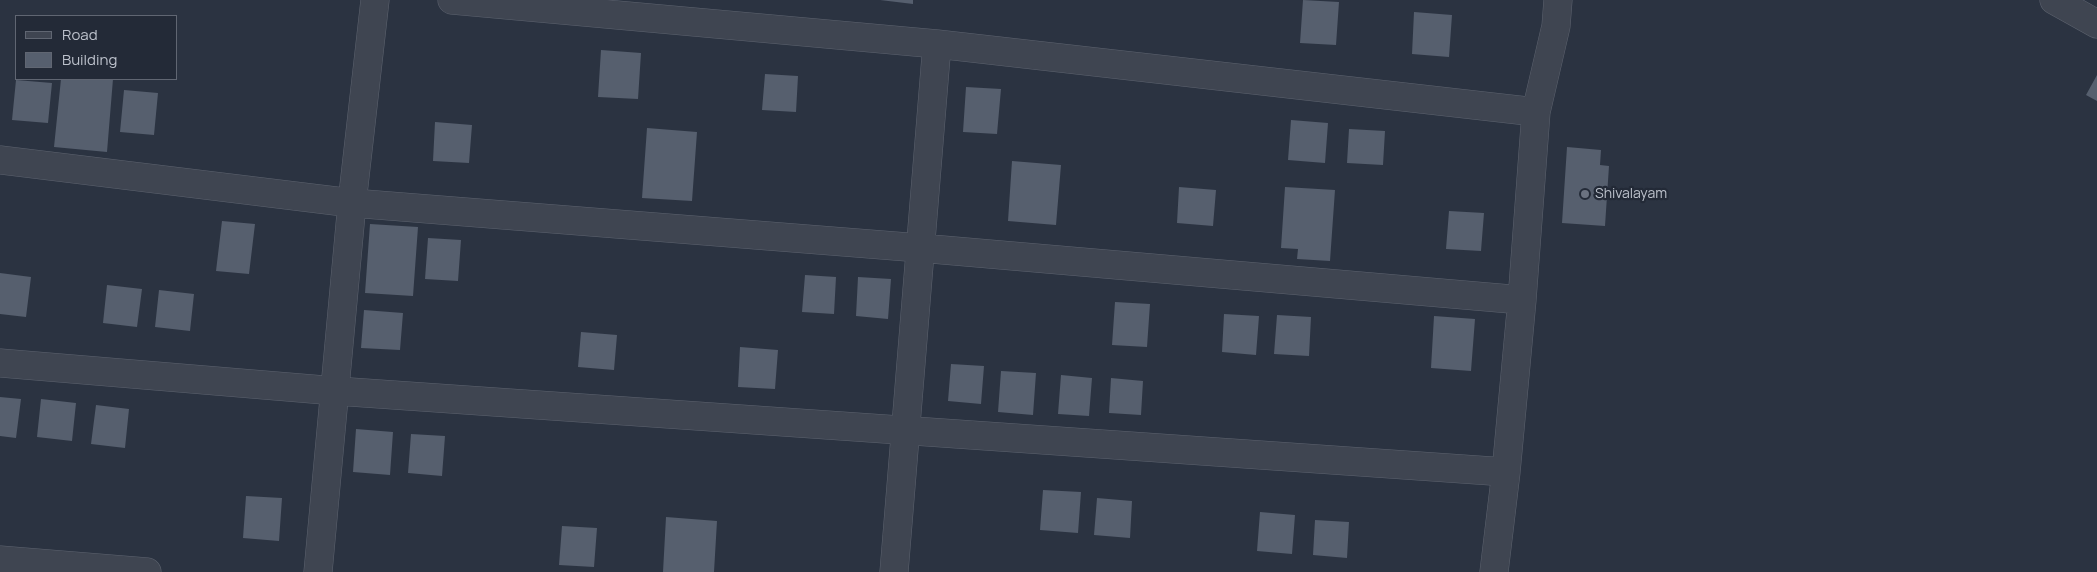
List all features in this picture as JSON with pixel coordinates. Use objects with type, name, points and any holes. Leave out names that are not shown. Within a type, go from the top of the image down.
[{"type":"street","points":[[318,572],[352,203],[374,0]]},
{"type":"street","points":[[452,0],[937,44],[1536,112]]},
{"type":"street","points":[[1494,572],[1506,472],[1522,300],[1536,112],[1556,26],[1558,0]]},
{"type":"street","points":[[2054,0],[2097,24]]},
{"type":"street","points":[[894,572],[937,44]]},
{"type":"street","points":[[0,160],[352,203],[920,248],[1522,300]]},
{"type":"street","points":[[0,363],[336,391],[1506,472]]},
{"type":"street","points":[[0,560],[147,572]]},
{"type":"building","points":[[880,0],[913,0],[913,4]]},
{"type":"building","points":[[1303,0],[1339,2],[1336,45],[1300,43]]},
{"type":"building","points":[[1414,12],[1452,15],[1449,57],[1412,54]]},
{"type":"building","points":[[601,50],[641,53],[638,99],[598,97]]},
{"type":"building","points":[[765,74],[798,76],[796,112],[762,110]]},
{"type":"building","points":[[2097,75],[2097,101],[2086,95]]},
{"type":"building","points":[[16,80],[52,83],[48,123],[12,120]]},
{"type":"building","points":[[61,80],[113,80],[107,152],[54,147]]},
{"type":"building","points":[[966,87],[1001,89],[997,134],[963,132]]},
{"type":"building","points":[[124,90],[158,93],[154,135],[120,132]]},
{"type":"building","points":[[1291,120],[1328,123],[1325,163],[1288,160]]},
{"type":"building","points":[[435,122],[472,125],[469,163],[433,161]]},
{"type":"building","points":[[647,128],[697,132],[692,201],[642,198]]},
{"type":"building","points":[[1349,129],[1385,131],[1383,165],[1347,163]]},
{"type":"building","name":"Shivalayam","points":[[1567,147],[1601,150],[1600,165],[1609,166],[1605,226],[1562,223]]},
{"type":"building","points":[[1012,161],[1061,165],[1056,225],[1008,221]]},
{"type":"building","points":[[1179,187],[1216,190],[1213,226],[1177,223]]},
{"type":"building","points":[[1285,187],[1335,190],[1330,261],[1297,259],[1298,249],[1281,248]]},
{"type":"building","points":[[1449,211],[1484,213],[1481,251],[1446,249]]},
{"type":"building","points":[[222,221],[255,224],[249,274],[216,271]]},
{"type":"building","points":[[370,224],[418,227],[413,296],[365,293]]},
{"type":"building","points":[[428,238],[461,240],[458,281],[425,279]]},
{"type":"building","points":[[0,273],[31,277],[26,317],[0,314]]},
{"type":"building","points":[[805,275],[836,277],[834,314],[802,312]]},
{"type":"building","points":[[858,277],[891,279],[888,319],[856,316]]},
{"type":"building","points":[[107,285],[142,289],[137,327],[103,323]]},
{"type":"building","points":[[159,290],[194,294],[190,331],[155,327]]},
{"type":"building","points":[[1115,302],[1150,304],[1147,347],[1112,345]]},
{"type":"building","points":[[364,310],[403,313],[400,350],[361,348]]},
{"type":"building","points":[[1224,314],[1259,316],[1256,355],[1222,352]]},
{"type":"building","points":[[1277,315],[1311,317],[1309,356],[1274,354]]},
{"type":"building","points":[[1434,316],[1475,319],[1471,371],[1431,368]]},
{"type":"building","points":[[581,332],[617,335],[614,370],[578,367]]},
{"type":"building","points":[[740,347],[778,350],[775,389],[738,387]]},
{"type":"building","points":[[951,364],[984,366],[981,404],[948,401]]},
{"type":"building","points":[[1001,371],[1036,373],[1033,415],[998,412]]},
{"type":"building","points":[[1061,375],[1092,378],[1089,416],[1058,414]]},
{"type":"building","points":[[1111,378],[1143,381],[1141,415],[1109,413]]},
{"type":"building","points":[[0,397],[21,399],[16,438],[0,436]]},
{"type":"building","points":[[41,399],[76,403],[72,441],[37,437]]},
{"type":"building","points":[[96,405],[129,409],[125,448],[91,444]]},
{"type":"building","points":[[356,429],[393,432],[390,475],[353,472]]},
{"type":"building","points":[[411,434],[445,436],[442,476],[408,473]]},
{"type":"building","points":[[1043,490],[1081,492],[1078,533],[1040,530]]},
{"type":"building","points":[[246,496],[282,498],[279,541],[243,538]]},
{"type":"building","points":[[1097,498],[1132,501],[1130,538],[1094,535]]},
{"type":"building","points":[[1260,512],[1295,515],[1292,554],[1257,551]]},
{"type":"building","points":[[666,517],[717,521],[714,572],[663,572]]},
{"type":"building","points":[[1315,520],[1349,522],[1347,558],[1313,555]]},
{"type":"building","points":[[562,526],[597,528],[594,567],[559,565]]},
{"type":"place","name":"Shivalayam","points":[[1585,194]]}]
